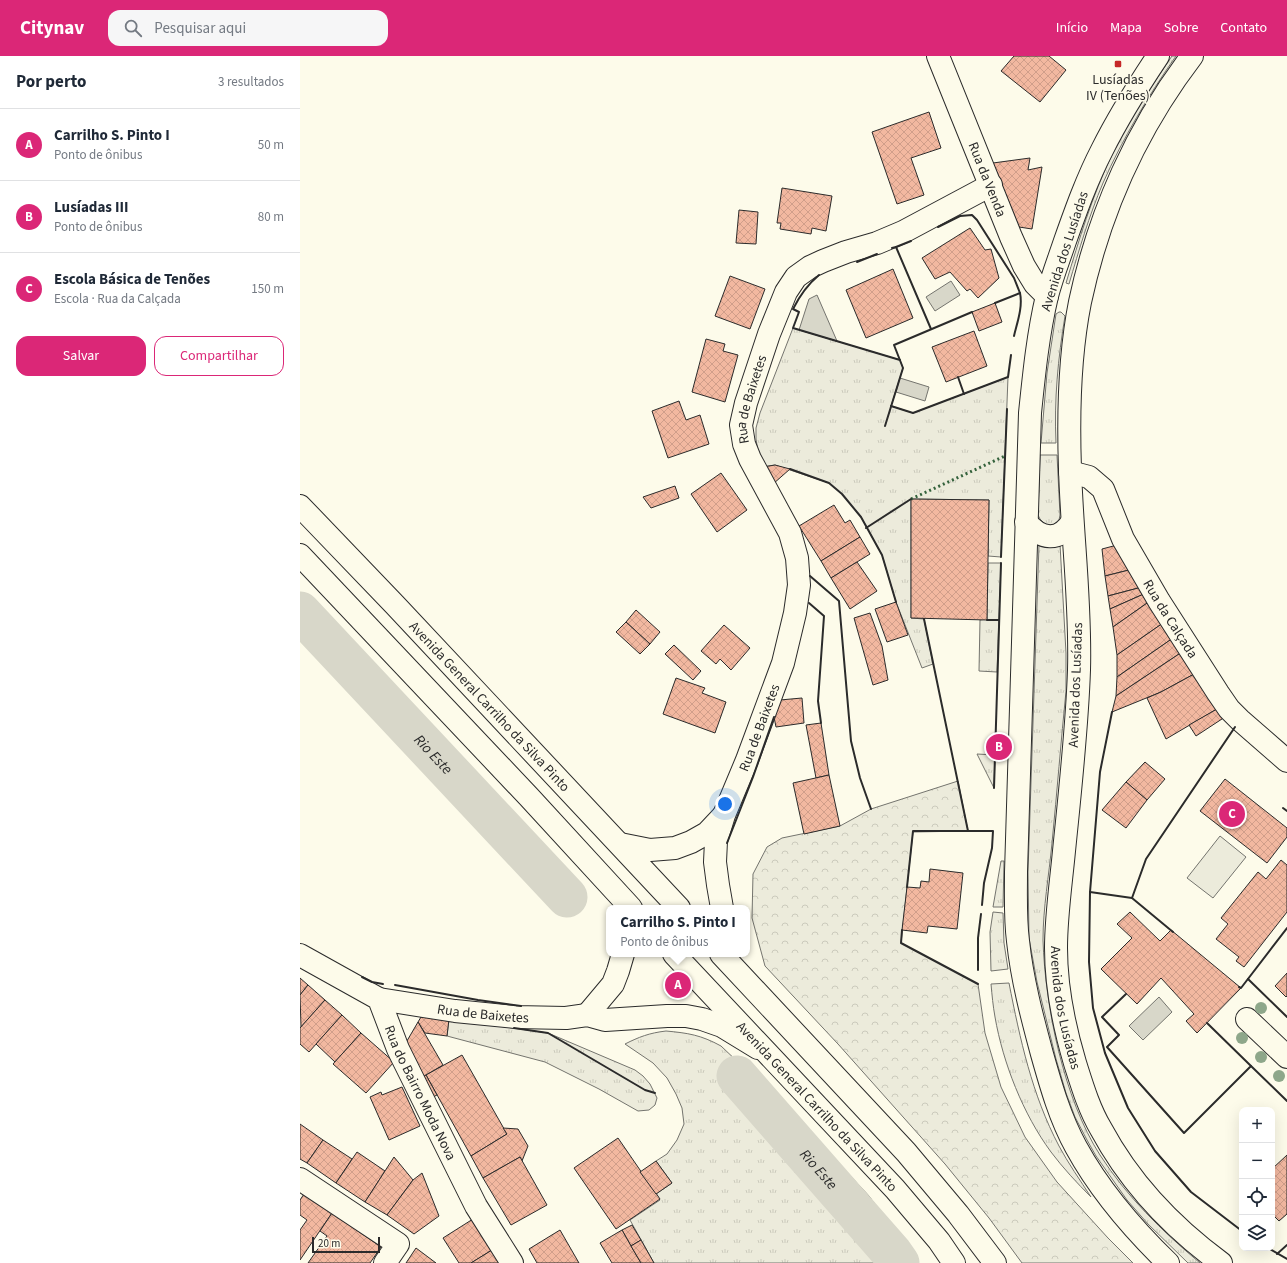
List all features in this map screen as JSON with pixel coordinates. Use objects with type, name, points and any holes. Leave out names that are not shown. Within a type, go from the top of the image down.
[{"type":"main road","name":"Rua da Venda","points":[[938,56],[1024,266],[1036,284],[1047,296]]},
{"type":"main road","name":"Avenida dos Lusíadas","points":[[1158,56],[1127,105],[1101,151],[1085,186],[1047,296],[1039,339],[1030,413],[1016,872],[1017,933],[1022,974],[1034,1026],[1062,1117],[1076,1146],[1107,1196],[1154,1250],[1168,1263]]},
{"type":"main road","name":"Avenida dos Lusíadas","points":[[1192,56],[1165,94],[1143,130],[1123,170],[1097,239],[1080,304],[1071,372],[1069,409],[1070,472],[1078,614],[1079,669],[1073,761],[1056,949],[1059,985],[1065,1023],[1074,1060],[1085,1093],[1099,1127],[1116,1156],[1143,1191],[1171,1222],[1221,1263]]},
{"type":"main road","name":"Rua de Baixetes","points":[[721,905],[715,862],[716,841],[724,815],[784,663],[795,613],[799,585],[797,558],[790,533],[750,459],[744,444],[742,425],[746,403],[769,334],[786,292],[796,277],[810,267],[846,252],[877,243],[903,232],[990,185]]},
{"type":"main road","points":[[1047,296],[1080,304]]},
{"type":"main road","name":"Rua da Calçada","points":[[1070,472],[1089,477],[1103,489],[1123,539],[1159,601],[1218,693],[1240,720],[1285,758]]},
{"type":"main road","name":"Avenida General Carrilho da Silva Pinto","points":[[300,506],[676,905]]},
{"type":"main road","points":[[1026,522],[1037,533],[1050,537],[1063,532],[1072,522]]},
{"type":"main road","points":[[300,555],[529,797],[622,903]]},
{"type":"main road","name":"Rua de Baixetes","points":[[620,844],[650,850],[675,848],[691,842],[707,833],[724,815]]},
{"type":"main road","points":[[300,954],[379,1000]]},
{"type":"main road","points":[[587,1015],[612,984],[618,972],[622,957]]},
{"type":"main road","name":"Avenida General Carrilho da Silva Pinto","points":[[677,957],[895,1189],[938,1241],[954,1263]]},
{"type":"main road","points":[[724,957],[906,1152],[958,1214],[994,1263]]},
{"type":"main road","points":[[736,957],[742,977]]},
{"type":"main road","name":"Rua de Baixetes","points":[[379,1000],[455,1011],[515,1017],[566,1018],[587,1015],[605,1020],[686,1016],[702,1019],[722,1026],[768,1053]]},
{"type":"main road","name":"Rua do Bairro Moda Nova","points":[[379,1000],[398,1049],[476,1206],[512,1263]]},
{"type":"main road","points":[[1247,1019],[1287,1057]]},
{"type":"main road","points":[[300,1179],[398,1244],[385,1263]]},
{"type":"green space","points":[[1172,56],[1176,56],[1136,118],[1103,183],[1080,246],[1069,284],[1066,283],[1092,202],[1112,155],[1140,104]]},
{"type":"green space","points":[[1059,312],[1065,316],[1057,379],[1056,443],[1041,443],[1047,373],[1056,314]]},
{"type":"green space","points":[[793,328],[900,360],[903,368],[891,406],[913,413],[1008,377],[1001,557],[988,556],[989,500],[911,499],[911,618],[924,619],[933,664],[922,668],[896,602],[882,555],[861,517],[842,494],[829,483],[775,465],[763,467],[758,451],[756,428],[760,413]]},
{"type":"green space","points":[[1040,455],[1057,455],[1060,515],[1059,520],[1053,525],[1046,525],[1038,515]]},
{"type":"green space","points":[[1039,544],[1060,544],[1066,653],[1066,691],[1043,928],[1045,966],[1052,1023],[1067,1080],[1076,1107],[1087,1132],[1100,1155],[1133,1199],[1172,1239],[1200,1263],[1188,1263],[1148,1224],[1127,1200],[1096,1156],[1075,1117],[1066,1093],[1037,982],[1029,938],[1028,872]]},
{"type":"green space","points":[[988,563],[1001,563],[997,672],[979,671],[980,620],[987,619]]},
{"type":"green space","points":[[977,754],[995,755],[994,788]]},
{"type":"green space","points":[[958,781],[968,831],[913,832],[901,943],[978,984],[985,1033],[1001,1087],[1025,1137],[1057,1182],[1133,1263],[1022,1263],[989,1218],[945,1164],[838,1044],[765,966],[752,918],[753,874],[767,847],[782,838],[840,826],[871,809]]},
{"type":"green space","points":[[1220,836],[1246,857],[1213,898],[1187,878]]},
{"type":"green space","points":[[1001,861],[1004,861],[1003,907],[993,907]]},
{"type":"green space","points":[[993,912],[1003,913],[1004,943],[1008,969],[991,971],[990,932]]},
{"type":"green space","points":[[1009,983],[1028,1066],[1041,1107],[1074,1172],[1091,1197],[1060,1164],[1041,1137],[1023,1105],[1009,1070],[999,1034],[991,984]]},
{"type":"green space","points":[[449,1019],[548,1033],[635,1070],[650,1084],[657,1098],[655,1105],[649,1110],[638,1111],[599,1089],[545,1062],[447,1036]]},
{"type":"green space","points":[[666,1031],[694,1035],[707,1039],[721,1046],[797,1118],[869,1196],[918,1263],[654,1263],[630,1220],[660,1200],[656,1194],[672,1183],[656,1161],[667,1154],[677,1140],[684,1124],[682,1108],[667,1078],[653,1063],[625,1044],[644,1036]]},
{"type":"shaded area","points":[[951,281],[960,295],[935,311],[926,297]]},
{"type":"shaded area","points":[[817,295],[837,341],[799,330],[809,299]]},
{"type":"shaded area","points":[[900,378],[929,387],[925,401],[896,392]]},
{"type":"shaded area","points":[[1159,997],[1172,1012],[1143,1040],[1129,1026]]},
{"type":"building","points":[[1014,56],[1049,56],[1066,70],[1040,102],[1001,71]]},
{"type":"building","points":[[929,112],[941,148],[911,158],[924,195],[897,204],[872,132]]},
{"type":"building","points":[[1030,158],[1028,170],[1042,167],[1032,229],[1019,227],[993,163]]},
{"type":"building","points":[[782,188],[832,196],[826,231],[812,228],[811,234],[780,229],[781,223],[777,223]]},
{"type":"building","points":[[739,210],[758,212],[756,244],[736,243]]},
{"type":"building","points":[[970,228],[985,250],[991,249],[999,278],[978,298],[970,289],[967,291],[950,272],[935,279],[922,258]]},
{"type":"building","points":[[893,269],[913,318],[866,338],[846,290]]},
{"type":"building","points":[[730,276],[765,289],[750,329],[715,316]]},
{"type":"building","points":[[995,303],[1002,322],[979,331],[972,312]]},
{"type":"building","points":[[974,331],[987,366],[946,382],[932,347]]},
{"type":"building","points":[[706,339],[725,344],[723,351],[738,355],[725,402],[692,392]]},
{"type":"building","points":[[679,401],[686,420],[700,415],[709,444],[668,458],[652,411]]},
{"type":"building","points":[[775,465],[790,469],[773,484],[763,467]]},
{"type":"building","points":[[721,473],[747,510],[717,532],[691,494]]},
{"type":"building","points":[[675,486],[679,498],[651,508],[643,497]]},
{"type":"building","points":[[911,499],[989,500],[987,620],[911,618]]},
{"type":"building","points":[[834,505],[845,523],[850,520],[860,537],[821,561],[799,526]]},
{"type":"building","points":[[860,537],[870,554],[831,578],[821,561]]},
{"type":"building","points":[[1121,544],[1133,569],[1105,576],[1102,549]]},
{"type":"building","points":[[857,562],[877,591],[850,609],[831,578]]},
{"type":"building","points":[[1133,569],[1142,587],[1108,596],[1105,576]]},
{"type":"building","points":[[1142,587],[1146,593],[1110,609],[1108,596]]},
{"type":"building","points":[[1146,593],[1150,601],[1113,627],[1110,609]]},
{"type":"building","points":[[1150,601],[1163,623],[1117,655],[1113,627]]},
{"type":"building","points":[[896,602],[908,635],[887,642],[875,609]]},
{"type":"building","points":[[636,610],[660,632],[650,644],[626,622]]},
{"type":"building","points":[[870,613],[882,646],[888,680],[873,685],[854,618]]},
{"type":"building","points":[[626,622],[650,644],[640,654],[616,632]]},
{"type":"building","points":[[1163,623],[1173,638],[1117,677],[1117,655]]},
{"type":"building","points":[[724,625],[750,648],[731,670],[720,659],[716,664],[701,651]]},
{"type":"building","points":[[1173,638],[1182,652],[1116,696],[1117,677]]},
{"type":"building","points":[[674,645],[701,671],[693,680],[665,654]]},
{"type":"building","points":[[1182,652],[1196,673],[1161,692],[1112,712],[1116,696]]},
{"type":"building","points":[[1196,673],[1217,709],[1166,739],[1147,698]]},
{"type":"building","points":[[676,678],[705,688],[702,693],[726,702],[715,733],[663,714]]},
{"type":"building","points":[[802,698],[804,723],[776,727],[774,717],[780,700]]},
{"type":"building","points":[[1217,709],[1225,717],[1196,736],[1189,725]]},
{"type":"building","points":[[821,723],[829,775],[816,778],[806,725]]},
{"type":"building","points":[[1145,762],[1165,779],[1147,800],[1126,782]]},
{"type":"building","points":[[829,775],[840,826],[804,834],[793,783]]},
{"type":"building","points":[[1225,779],[1287,828],[1287,837],[1267,863],[1200,811]]},
{"type":"building","points":[[1126,782],[1147,800],[1126,828],[1102,810]]},
{"type":"building","points":[[1281,860],[1287,865],[1287,912],[1244,967],[1236,961],[1239,957],[1216,939],[1228,924],[1221,918],[1258,872],[1266,879]]},
{"type":"building","points":[[930,869],[963,873],[957,929],[928,926],[927,933],[902,930],[907,887],[920,888],[921,881],[929,882]]},
{"type":"building","points":[[1130,912],[1160,941],[1171,930],[1241,988],[1197,1033],[1186,1021],[1194,1014],[1161,978],[1137,1004],[1101,969],[1132,938],[1117,924]]},
{"type":"building","points":[[1287,973],[1287,996],[1286,997],[1275,986]]},
{"type":"building","points":[[300,978],[308,985],[300,995]]},
{"type":"building","points":[[308,985],[325,1000],[301,1027],[300,995]]},
{"type":"building","points":[[325,1000],[342,1015],[309,1052],[300,1044],[300,1028]]},
{"type":"building","points":[[342,1015],[361,1033],[335,1062],[316,1044]]},
{"type":"building","points":[[421,1017],[449,1019],[447,1036],[425,1033],[418,1022]]},
{"type":"building","points":[[418,1022],[443,1065],[421,1078],[404,1046]]},
{"type":"building","points":[[361,1033],[394,1062],[366,1093],[333,1064]]},
{"type":"building","points":[[462,1055],[507,1134],[471,1156],[426,1075]]},
{"type":"building","points":[[426,1075],[437,1095],[431,1098],[421,1078]]},
{"type":"building","points":[[402,1087],[420,1126],[389,1140],[370,1097],[381,1092],[382,1095]]},
{"type":"building","points":[[300,1124],[323,1140],[307,1163],[300,1159]]},
{"type":"building","points":[[503,1128],[518,1129],[528,1146],[522,1161],[520,1157],[483,1178],[471,1156],[507,1134]]},
{"type":"building","points":[[618,1138],[660,1199],[616,1229],[574,1168]]},
{"type":"building","points":[[323,1140],[352,1159],[336,1183],[307,1163]]},
{"type":"building","points":[[357,1152],[385,1171],[365,1202],[336,1183]]},
{"type":"building","points":[[1287,1155],[1287,1214],[1279,1221],[1275,1217],[1275,1166]]},
{"type":"building","points":[[394,1157],[413,1180],[387,1215],[365,1202]]},
{"type":"building","points":[[520,1157],[547,1205],[511,1225],[483,1178]]},
{"type":"building","points":[[656,1161],[672,1183],[656,1194],[640,1172]]},
{"type":"building","points":[[422,1173],[439,1216],[414,1234],[387,1215],[413,1180]]},
{"type":"building","points":[[304,1194],[332,1213],[300,1260],[300,1230],[307,1220],[300,1215],[300,1200]]},
{"type":"building","points":[[332,1213],[381,1247],[370,1263],[308,1263],[327,1236],[320,1231]]},
{"type":"building","points":[[473,1219],[492,1250],[471,1263],[459,1263],[443,1238]]},
{"type":"building","points":[[632,1225],[641,1240],[631,1246],[622,1230]]},
{"type":"building","points":[[560,1230],[579,1263],[537,1263],[529,1249]]},
{"type":"building","points":[[622,1230],[641,1263],[612,1263],[600,1243]]},
{"type":"building","points":[[641,1240],[654,1263],[641,1263],[631,1246]]},
{"type":"building","points":[[416,1248],[436,1263],[406,1263]]},
{"type":"building","points":[[492,1250],[500,1263],[471,1263]]},
{"type":"waterway","name":"Rio Este","points":[[300,612],[567,897]]},
{"type":"waterway","name":"Rio Este","points":[[737,1076],[892,1253],[899,1263]]},
{"type":"hedge","points":[[911,499],[1005,456]]},
{"type":"wall","points":[[938,227],[960,216],[972,215],[977,220],[1014,278],[1020,293],[995,303]]},
{"type":"wall","points":[[896,247],[911,241]]},
{"type":"wall","points":[[892,248],[896,247],[931,329]]},
{"type":"wall","points":[[857,262],[877,254]]},
{"type":"wall","points":[[819,275],[804,290],[793,309],[799,312],[793,328],[900,360]]},
{"type":"wall","points":[[1014,336],[1020,309],[1020,293]]},
{"type":"wall","points":[[885,426],[903,368],[894,345],[972,312]]},
{"type":"wall","points":[[891,406],[913,413],[1008,377],[1011,355]]},
{"type":"wall","points":[[958,377],[964,394]]},
{"type":"wall","points":[[1001,557],[1007,409]]},
{"type":"wall","points":[[790,469],[829,483],[842,494],[861,517],[882,555],[896,602]]},
{"type":"wall","points":[[866,528],[911,499]]},
{"type":"wall","points":[[994,788],[1001,563]]},
{"type":"wall","points":[[810,576],[839,601],[851,741],[860,778],[871,809]]},
{"type":"wall","points":[[809,603],[824,616],[818,701],[821,723]]},
{"type":"wall","points":[[924,619],[968,831]]},
{"type":"wall","points":[[987,620],[999,620]]},
{"type":"wall","points":[[1112,712],[1100,772],[1090,892],[1089,962],[1093,1008],[1105,1053],[1128,1108],[1155,1151],[1191,1192],[1239,1229]]},
{"type":"wall","points":[[727,843],[753,777],[774,717]]},
{"type":"wall","points":[[1173,932],[1132,898],[1146,859],[1235,727]]},
{"type":"wall","points":[[1283,808],[1287,811]]},
{"type":"wall","points":[[907,887],[913,831],[993,831],[992,848],[984,883],[982,905]]},
{"type":"wall","points":[[1090,892],[1132,898]]},
{"type":"wall","points":[[978,970],[978,938],[981,914]]},
{"type":"wall","points":[[1239,987],[1241,988],[1287,928]]},
{"type":"wall","points":[[902,930],[901,943],[978,984]]},
{"type":"wall","points":[[362,977],[372,982],[383,984]]},
{"type":"wall","points":[[1248,979],[1287,1017]]},
{"type":"wall","points":[[395,985],[521,1006]]},
{"type":"wall","points":[[1126,994],[1102,1017],[1119,1035],[1107,1047],[1184,1133],[1251,1066],[1207,1023]]},
{"type":"wall","points":[[514,1028],[548,1033],[645,1090],[655,1093]]},
{"type":"wall","points":[[1251,1066],[1287,1101]]},
{"type":"wall","points":[[1277,1254],[1287,1245]]},
{"type":"wall","points":[[1273,1251],[1287,1259]]},
{"type":"place","name":"Lusíadas IV (Tenões)","points":[[1118,64]]},
{"type":"place","name":"Lusíadas III","points":[[999,747]]},
{"type":"place","name":"Escola Básica de Tenões","points":[[1232,814]]},
{"type":"place","name":"Carrilho S. Pinto I","points":[[678,985]]}]
